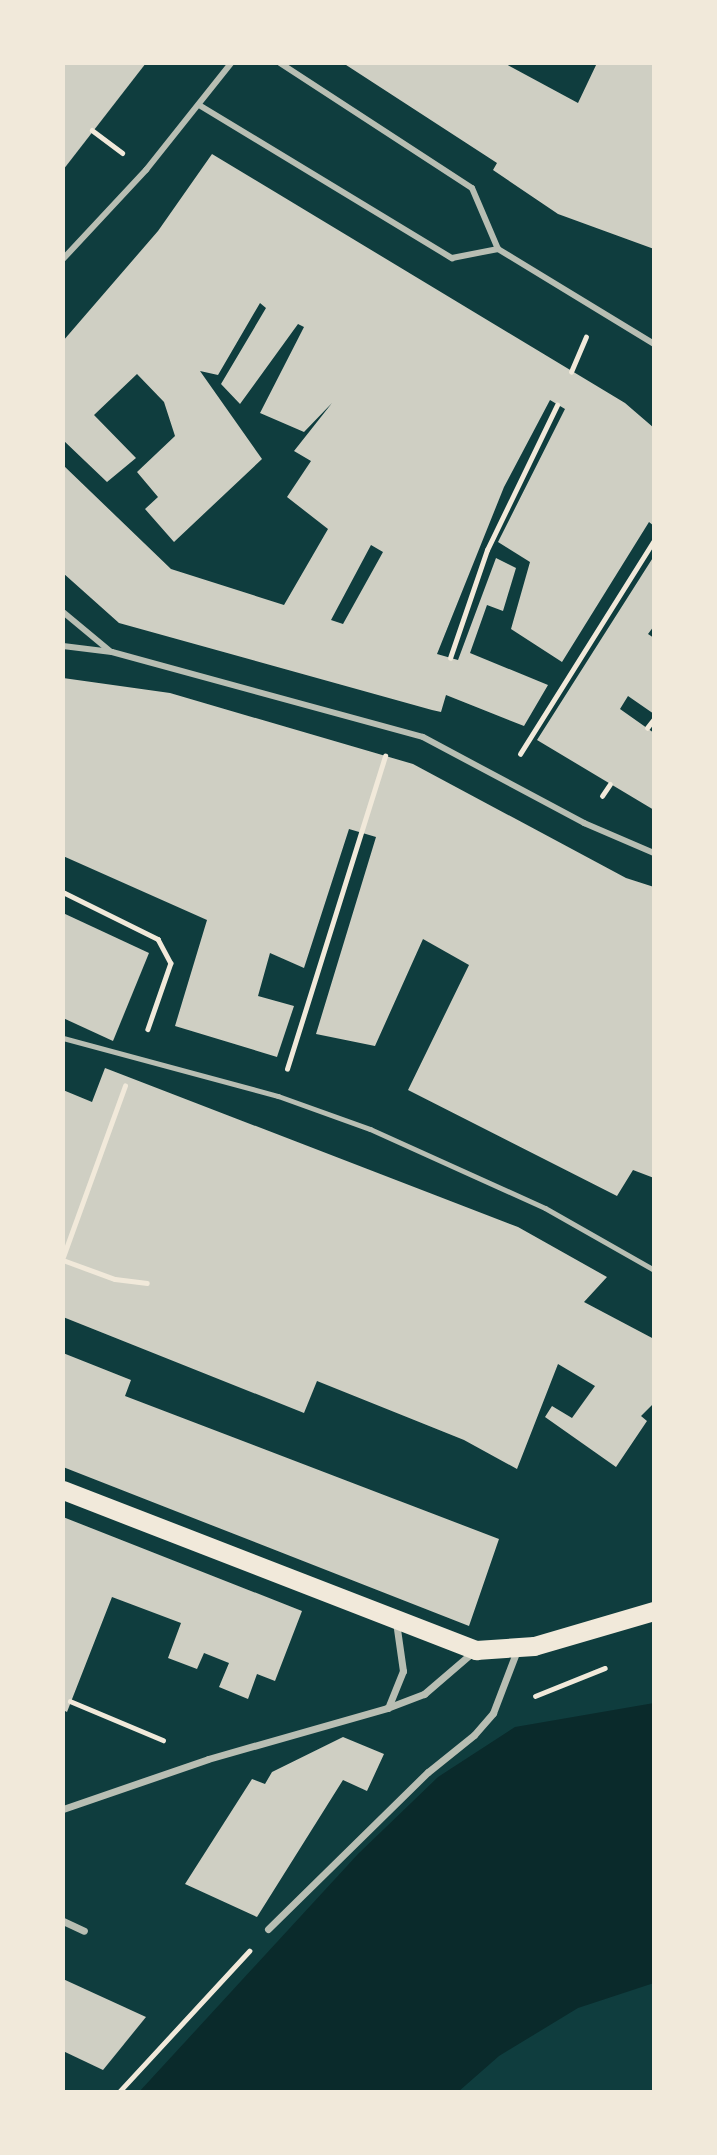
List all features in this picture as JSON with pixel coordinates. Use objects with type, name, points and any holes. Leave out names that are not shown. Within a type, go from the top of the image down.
[{"type":"highway","points":[[63,1490],[476,1650],[517,1650],[654,1611]]},
{"type":"street","points":[[63,259],[199,105],[231,63]]},
{"type":"street","points":[[280,63],[472,188],[498,249],[654,344]]},
{"type":"street","points":[[199,105],[452,258],[498,249]]},
{"type":"street","points":[[63,612],[112,652]]},
{"type":"street","points":[[63,646],[112,652],[423,737],[584,823],[654,853]]},
{"type":"street","points":[[387,1708],[403,1671],[396,1621]]},
{"type":"street","points":[[63,1809],[208,1759],[387,1708],[424,1694],[476,1650]]},
{"type":"street","points":[[268,1929],[493,1713],[517,1650]]},
{"type":"street","points":[[63,1922],[83,1931]]},
{"type":"lane","points":[[63,1038],[278,1096],[370,1129],[545,1208],[654,1270]]},
{"type":"path","points":[[450,658],[487,550],[557,405]]},
{"type":"path","points":[[506,779],[654,540]]},
{"type":"path","points":[[647,728],[654,719]]},
{"type":"path","points":[[278,1096],[394,728]]},
{"type":"path","points":[[63,892],[158,939],[171,963],[146,1027],[156,1034]]},
{"type":"path","points":[[128,1077],[63,1258],[115,1279],[147,1283]]},
{"type":"path","points":[[493,1713],[617,1663]]},
{"type":"path","points":[[70,1701],[208,1759]]},
{"type":"path","points":[[119,2092],[268,1929]]},
{"type":"water","points":[[654,1703],[654,1983],[578,2008],[499,2056],[458,2092],[139,2092],[358,1854],[438,1777],[515,1727]]},
{"type":"building","points":[[63,63],[146,63],[63,170]]},
{"type":"building","points":[[343,63],[504,63],[578,103],[597,63],[654,63],[654,249],[558,214],[493,170],[497,163]]},
{"type":"building","points":[[212,154],[625,403],[654,428],[654,526],[649,522],[562,662],[511,629],[530,562],[498,542],[565,409],[550,400],[504,487],[437,654],[458,660],[496,558],[516,568],[503,611],[487,605],[470,653],[548,685],[524,726],[446,695],[441,712],[119,623],[63,573],[63,465],[171,569],[284,605],[328,529],[287,497],[311,461],[294,451],[332,403],[304,432],[260,413],[304,327],[298,324],[240,404],[221,384],[266,308],[260,303],[218,375],[200,371],[262,459],[174,542],[145,509],[158,497],[137,472],[175,436],[164,402],[137,374],[94,415],[136,458],[107,482],[63,440],[63,341],[158,231]],"holes":[[[371,545],[383,552],[343,624],[331,620]]]},
{"type":"building","points":[[654,556],[654,626],[648,634],[654,638],[654,714],[628,696],[620,709],[654,733],[654,810],[537,740]]},
{"type":"building","points":[[63,678],[170,693],[413,764],[626,878],[654,887],[654,1178],[633,1170],[617,1196],[408,1090],[469,965],[423,939],[375,1046],[316,1034],[376,837],[349,829],[304,968],[270,953],[258,996],[294,1006],[277,1057],[175,1026],[207,920],[63,856]]},
{"type":"building","points":[[63,913],[149,953],[113,1041],[63,1018]]},
{"type":"building","points":[[105,1068],[518,1227],[607,1277],[584,1302],[654,1339],[654,1403],[641,1416],[647,1421],[616,1467],[545,1417],[552,1406],[572,1418],[595,1386],[558,1364],[517,1469],[464,1440],[317,1381],[304,1413],[63,1317],[63,1090],[92,1102]]},
{"type":"building","points":[[63,1353],[131,1380],[125,1396],[499,1539],[469,1626],[63,1467]]},
{"type":"building","points":[[63,1517],[302,1611],[275,1681],[257,1674],[248,1699],[219,1687],[229,1663],[204,1653],[197,1669],[168,1658],[181,1623],[112,1597],[67,1712],[63,1710]]},
{"type":"building","points":[[343,1737],[384,1754],[367,1791],[343,1780],[257,1917],[185,1884],[252,1779],[265,1784],[272,1772]]},
{"type":"building","points":[[63,1979],[146,2017],[103,2070],[63,2051]]}]
